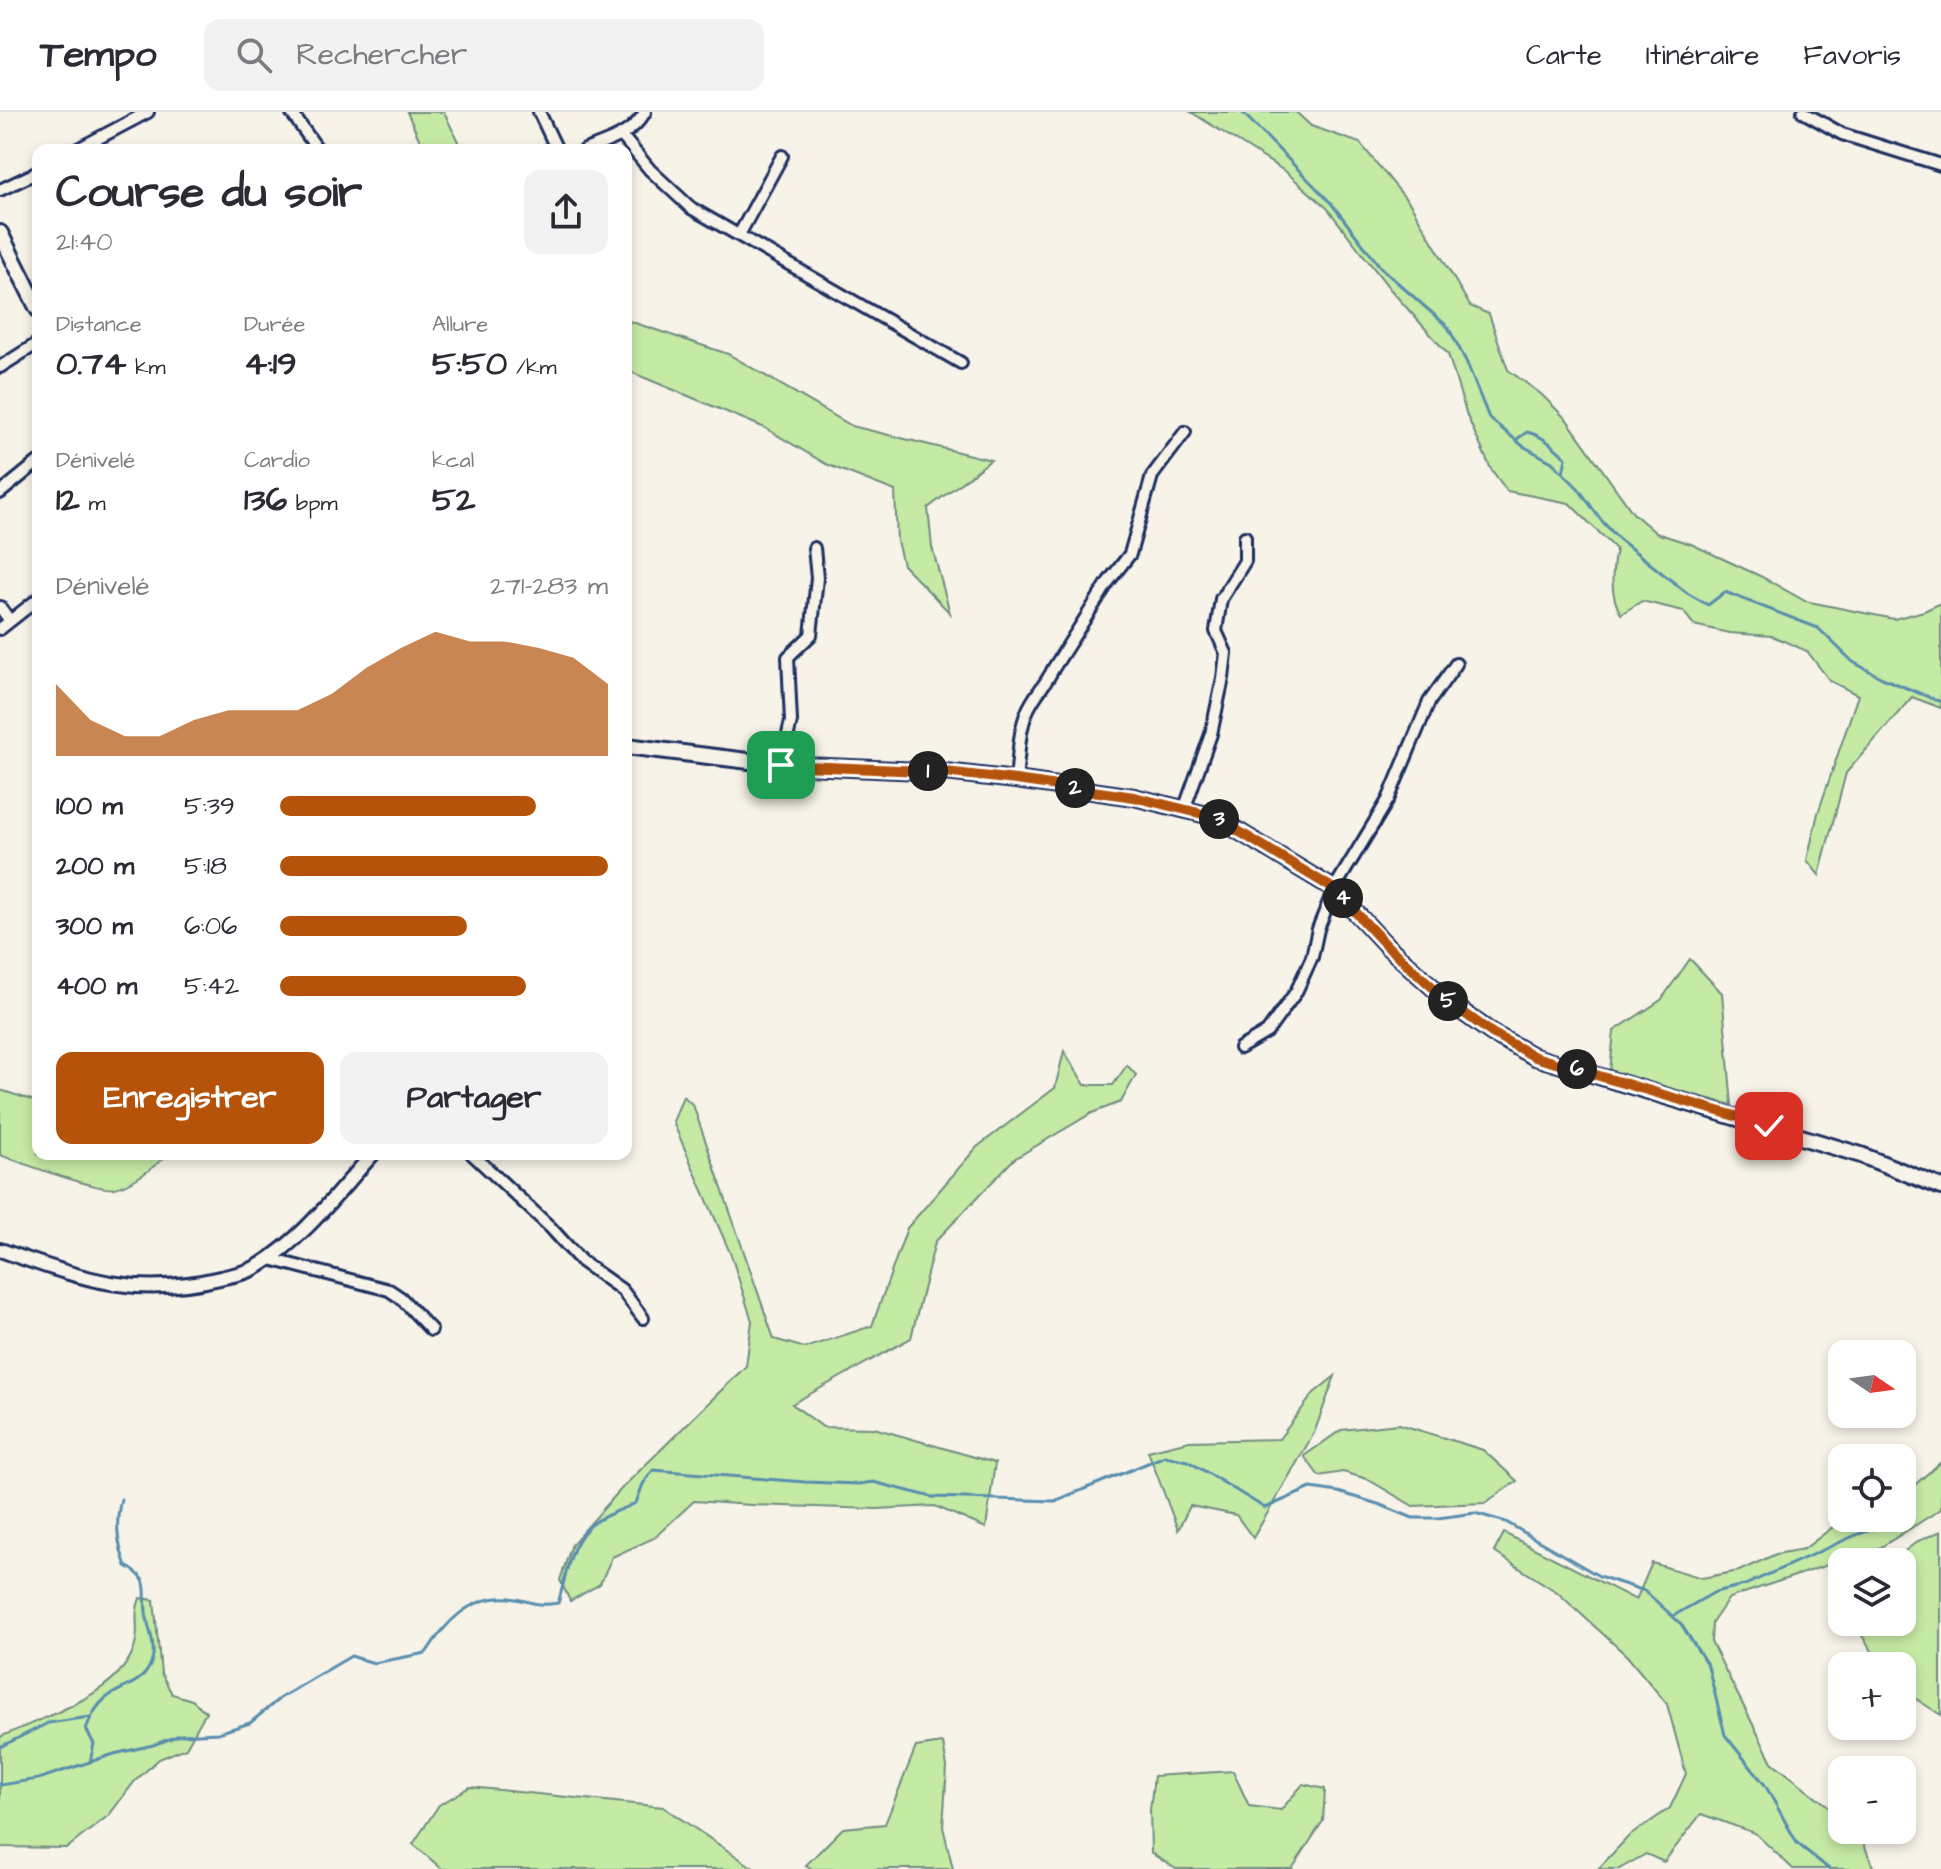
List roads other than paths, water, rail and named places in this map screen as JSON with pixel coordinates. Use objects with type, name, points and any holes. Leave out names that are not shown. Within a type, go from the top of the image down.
[{"type":"main road","points":[[0,233],[32,297]]},
{"type":"main road","points":[[632,747],[781,765],[945,772],[1016,780],[1134,797],[1185,807],[1215,817],[1334,889],[1387,946],[1450,1003],[1492,1033],[1535,1057],[1861,1155],[1941,1187]]},
{"type":"street","points":[[87,144],[148,112]]},
{"type":"street","points":[[291,112],[314,144]]},
{"type":"street","points":[[539,112],[554,144]]},
{"type":"street","points":[[601,144],[622,136],[645,112]]},
{"type":"street","points":[[1803,112],[1842,134],[1941,165]]},
{"type":"street","points":[[622,136],[629,144]]},
{"type":"street","points":[[632,148],[650,170],[691,208],[961,363]]},
{"type":"street","points":[[739,235],[782,156]]},
{"type":"street","points":[[0,190],[32,175]]},
{"type":"street","points":[[0,367],[32,347]]},
{"type":"street","points":[[1016,780],[1023,726],[1030,704],[1047,683],[1109,581],[1130,554],[1152,476],[1185,432]]},
{"type":"street","points":[[0,493],[32,467]]},
{"type":"street","points":[[1185,807],[1211,734],[1223,678],[1226,653],[1216,631],[1221,599],[1245,561],[1245,537]]},
{"type":"street","points":[[781,765],[791,721],[788,657],[811,635],[817,578],[814,548]]},
{"type":"street","points":[[0,629],[32,604]]},
{"type":"street","points":[[0,607],[10,621]]},
{"type":"street","points":[[1240,1048],[1267,1032],[1296,992],[1312,957],[1318,929],[1334,889],[1388,800],[1429,702],[1456,664]]},
{"type":"street","points":[[0,1250],[112,1285],[146,1287],[200,1283],[243,1273],[270,1259],[298,1235],[367,1160]]},
{"type":"street","points":[[478,1160],[550,1227],[581,1261],[622,1290],[643,1318]]},
{"type":"street","points":[[270,1259],[389,1290],[431,1330]]},
{"type":"waterway","points":[[1242,112],[1331,203],[1382,269],[1448,327],[1466,361],[1489,418],[1523,446],[1552,462],[1578,488],[1618,538],[1687,593],[1708,605],[1725,592],[1818,628],[1853,662],[1882,678],[1941,702]]},
{"type":"waterway","points":[[1517,439],[1527,432],[1548,442],[1566,458],[1563,473]]},
{"type":"waterway","points":[[0,1785],[38,1779],[180,1735],[218,1733],[250,1723],[280,1698],[351,1656],[374,1663],[426,1653],[450,1622],[482,1601],[509,1598],[537,1604],[558,1603],[570,1559],[580,1538],[595,1522],[636,1503],[643,1484],[653,1470],[805,1482],[873,1482],[932,1497],[1055,1501],[1165,1456],[1188,1461],[1265,1508],[1311,1488],[1338,1492],[1413,1518],[1475,1513],[1506,1522],[1599,1576],[1645,1591],[1681,1624],[1708,1666],[1725,1735],[1765,1785],[1797,1843],[1829,1869]]},
{"type":"waterway","points":[[90,1762],[94,1744],[86,1729],[94,1712],[106,1698],[147,1672],[153,1655],[145,1585],[140,1576],[126,1566],[119,1541],[121,1499]]},
{"type":"waterway","points":[[1673,1616],[1715,1592],[1745,1585],[1865,1532]]},
{"type":"waterway","points":[[0,1747],[48,1723],[90,1717]]}]
